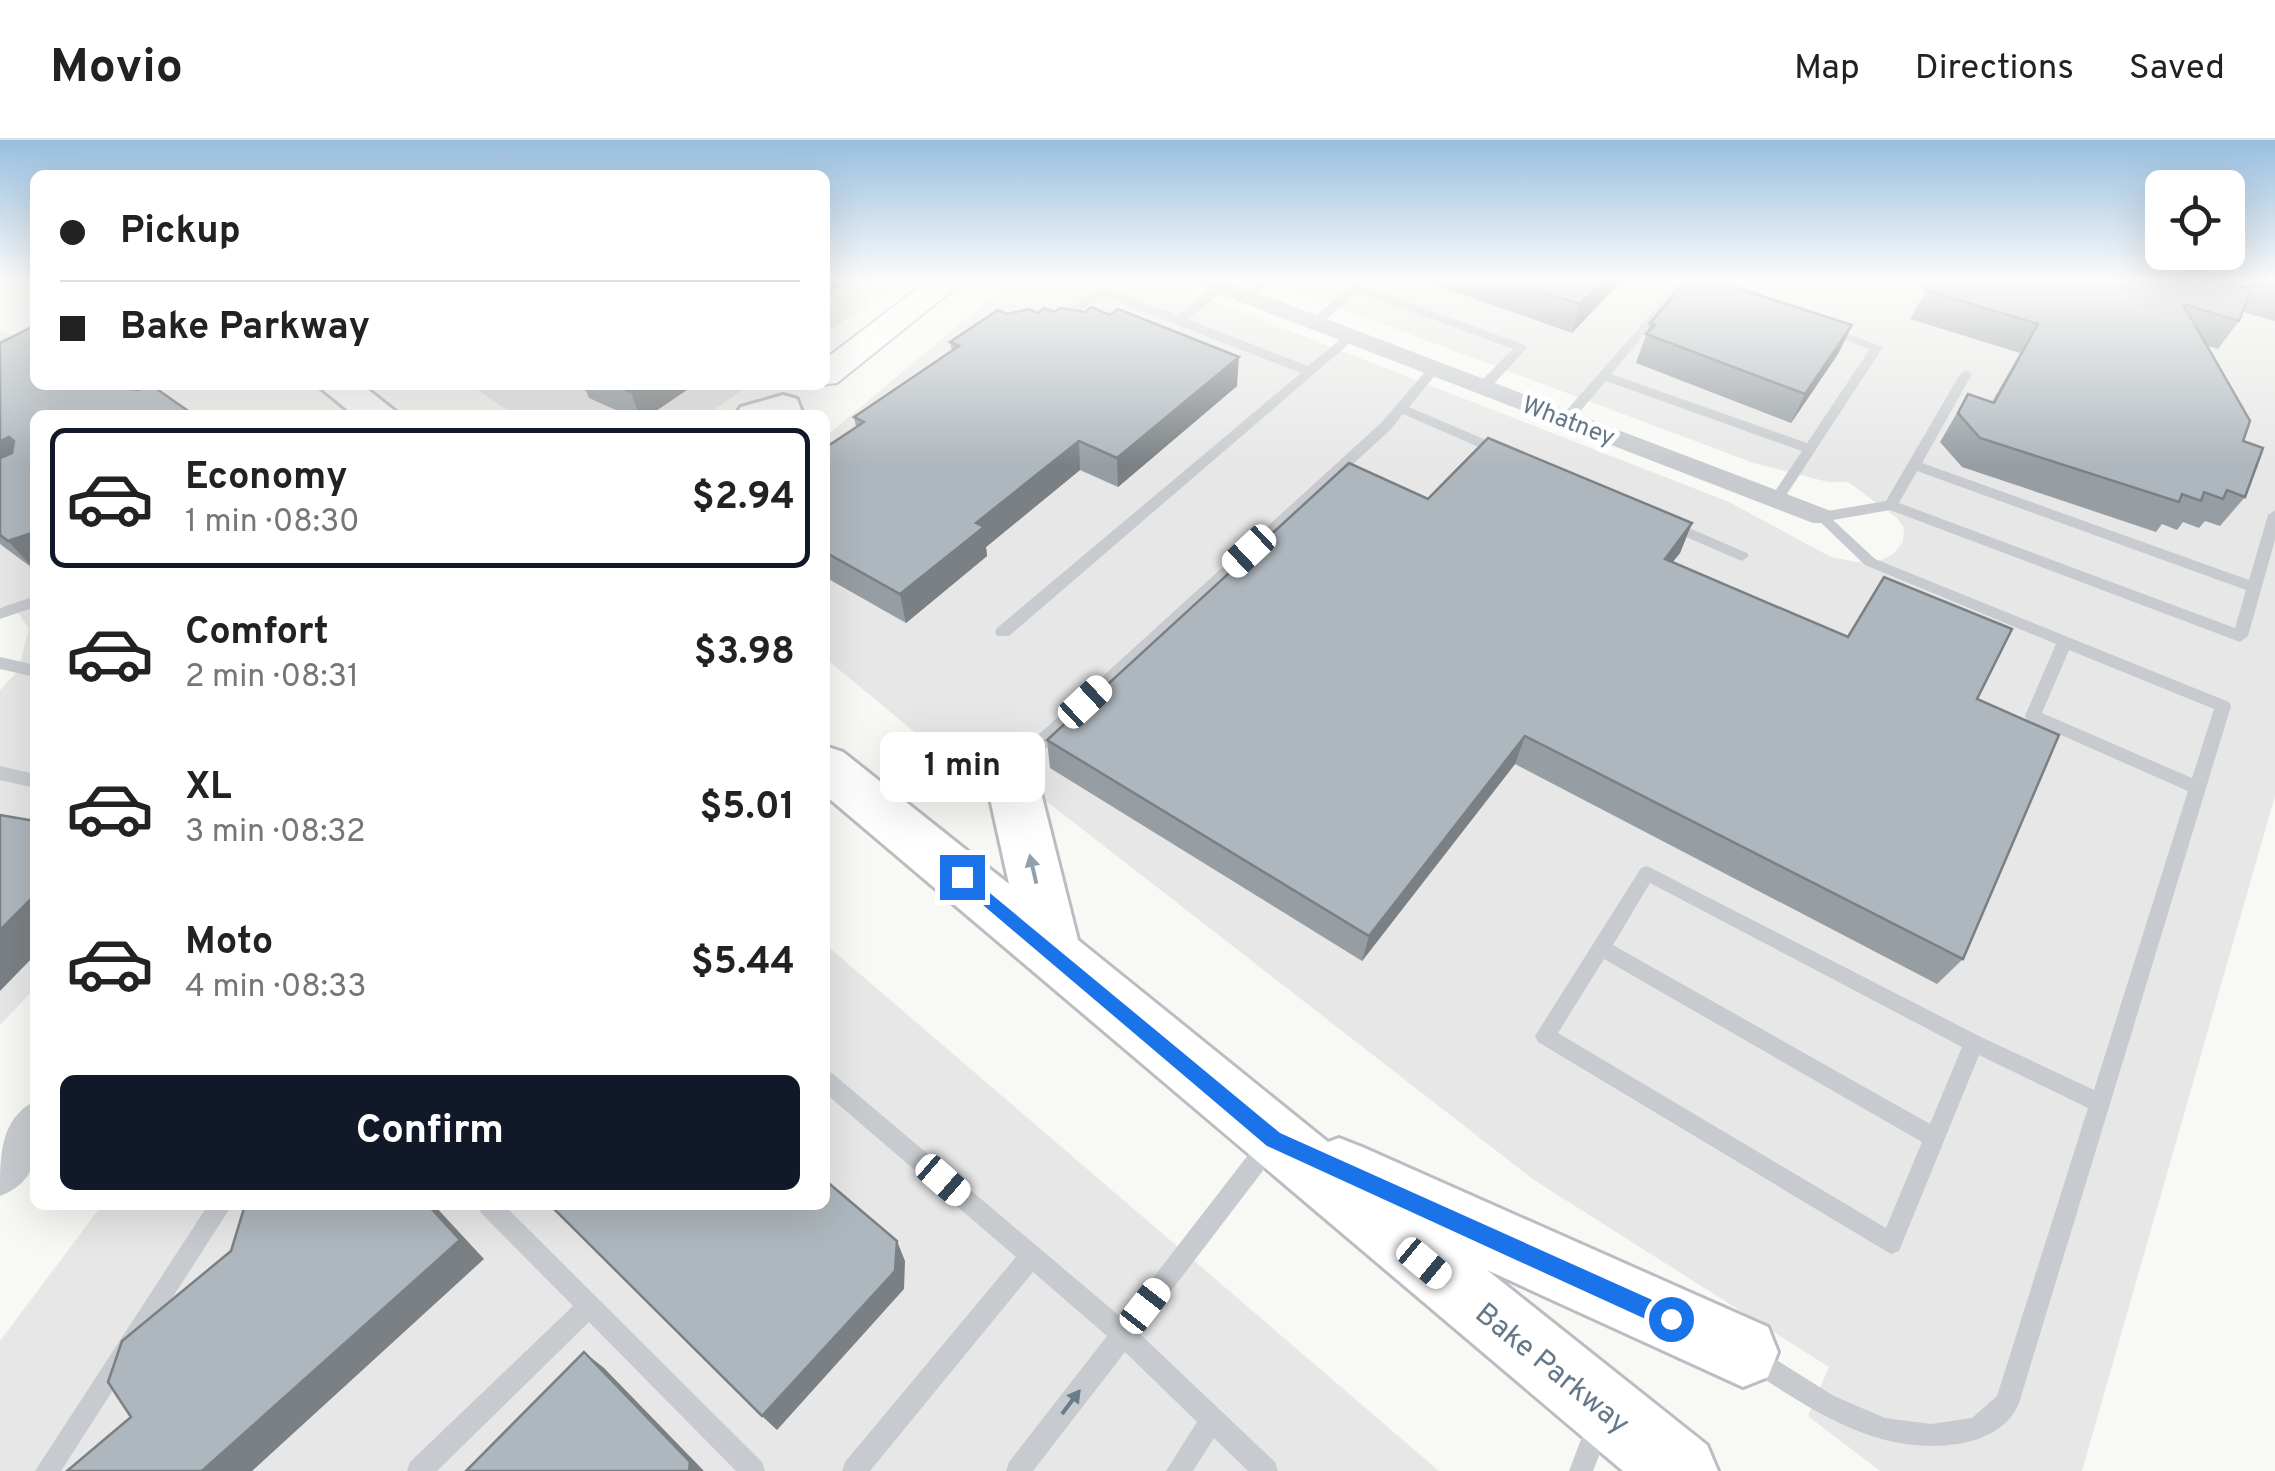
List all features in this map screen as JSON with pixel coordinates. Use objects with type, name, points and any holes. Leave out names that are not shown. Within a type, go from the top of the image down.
[{"type":"main road","points":[[830,372],[869,342]]},
{"type":"main road","points":[[361,402],[397,410]]},
{"type":"main road","name":"Bake Parkway","points":[[830,767],[1274,1139],[1593,1441],[1681,1471]]},
{"type":"main road","points":[[1014,788],[1052,949]]},
{"type":"main road","points":[[1274,1139],[1744,1352]]},
{"type":"street","name":"Whatney","points":[[1368,342],[1822,517]]},
{"type":"street","points":[[0,1171],[30,1132]]},
{"type":"lane","points":[[1234,342],[1310,372]]},
{"type":"lane","points":[[1003,632],[1345,342]]},
{"type":"lane","points":[[1483,387],[1521,348],[1506,342]]},
{"type":"lane","points":[[1566,419],[1633,342]]},
{"type":"lane","points":[[1776,500],[1877,347],[1862,342]]},
{"type":"lane","points":[[1014,788],[1030,752],[1401,408],[1435,368]]},
{"type":"lane","points":[[1891,505],[1966,374]]},
{"type":"lane","points":[[1605,376],[1810,448]]},
{"type":"lane","points":[[1401,408],[1509,455]]},
{"type":"lane","points":[[1914,465],[2253,587]]},
{"type":"lane","points":[[1822,517],[1891,505],[2240,636],[2275,515]]},
{"type":"lane","points":[[1652,517],[1742,556]]},
{"type":"lane","points":[[1744,1352],[1825,1405],[1885,1430],[1931,1436],[1978,1429],[2007,1402],[2223,706],[1870,562],[1822,517]]},
{"type":"lane","points":[[0,614],[30,603]]},
{"type":"lane","points":[[2065,642],[2033,716],[2198,787]]},
{"type":"lane","points":[[0,662],[30,667]]},
{"type":"lane","points":[[0,773],[30,780]]},
{"type":"lane","points":[[1974,1043],[1891,1243],[1545,1036],[1646,873],[1974,1043],[2100,1103]]},
{"type":"lane","points":[[1601,948],[1935,1138]]},
{"type":"lane","points":[[830,1084],[1123,1334],[1266,1471]]},
{"type":"lane","points":[[1018,1471],[1274,1139]]},
{"type":"lane","points":[[47,1471],[218,1210]]},
{"type":"lane","points":[[494,1210],[753,1471]]},
{"type":"lane","points":[[854,1471],[1031,1256]]},
{"type":"lane","points":[[418,1471],[589,1306]]},
{"type":"lane","points":[[1178,1471],[1211,1422]]},
{"type":"shaded area","points":[[0,342],[30,342],[30,390],[139,390],[175,410],[30,410],[30,993],[0,1025],[0,690],[18,671],[29,629],[19,614],[0,607]]},
{"type":"shaded area","points":[[938,342],[1319,342],[1729,502],[1831,557],[1856,562],[1882,560],[1893,554],[1903,542],[1904,528],[1897,518],[1848,482],[1828,482],[1754,463],[1431,342],[2275,342],[2275,796],[2082,1471],[1880,1471],[1808,1416],[1829,1367],[1534,1180],[1046,801],[952,763],[830,662],[830,433]]},
{"type":"shaded area","points":[[478,390],[743,390],[713,410],[507,410]]},
{"type":"shaded area","points":[[830,948],[1439,1471],[0,1471],[0,1341],[98,1210],[830,1210]]},
{"type":"building","points":[[30,342],[30,390],[158,390],[187,410],[30,410],[30,534],[8,541],[0,535],[0,458],[12,453],[14,441],[9,437],[0,441],[0,343]]},
{"type":"building","points":[[950,342],[1201,342],[1239,357],[1117,458],[1079,441],[976,523],[984,527],[900,594],[830,555],[830,445],[864,422],[854,417],[959,346]]},
{"type":"building","points":[[1668,342],[1840,342],[1805,394]]},
{"type":"building","points":[[2028,342],[2205,342],[2250,421],[2243,441],[2263,448],[2245,497],[2227,490],[2223,499],[2204,492],[2201,501],[2182,494],[2179,502],[1980,438],[1958,413],[1968,394],[1994,403]]},
{"type":"building","points":[[1488,438],[1692,523],[1665,559],[1848,637],[1884,577],[2012,629],[1977,699],[2059,735],[1963,959],[1525,736],[1369,936],[1047,740],[1349,463],[1428,499]]},
{"type":"building","points":[[0,815],[30,820],[30,900],[0,930]]},
{"type":"building","points":[[830,1184],[897,1241],[895,1271],[762,1416],[555,1210],[830,1210]]},
{"type":"building","points":[[243,1210],[433,1210],[460,1240],[202,1471],[67,1471],[131,1417],[108,1382],[122,1341],[231,1251]]},
{"type":"building","points":[[584,1352],[690,1462],[689,1471],[466,1471]]},
{"type":"route","points":[[962,877],[1274,1139],[1671,1319]]}]
